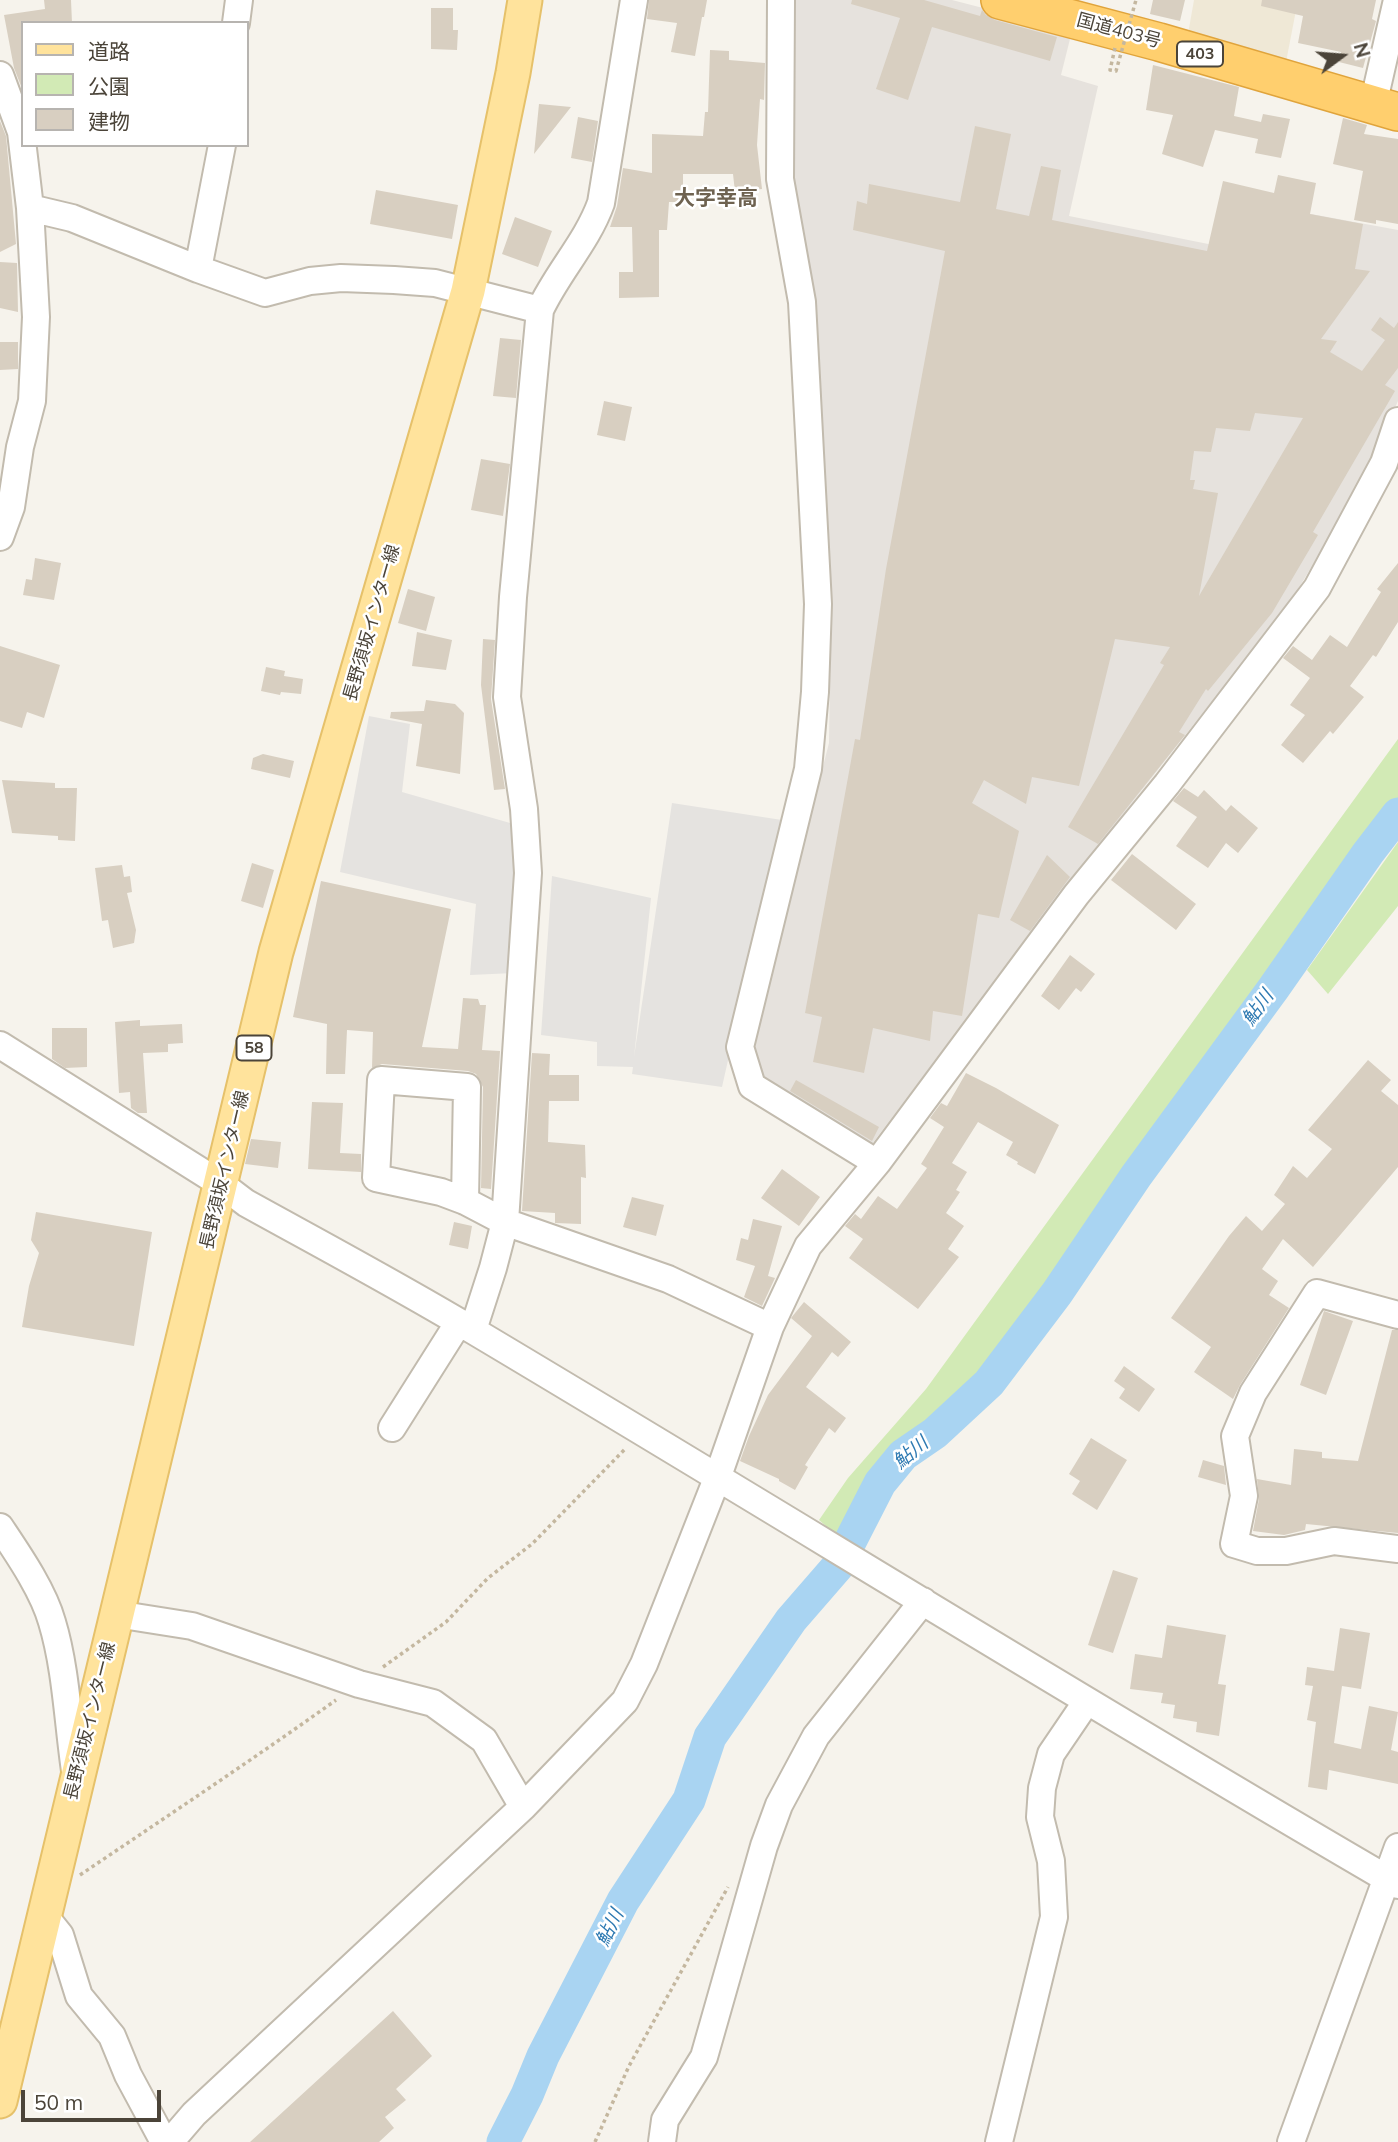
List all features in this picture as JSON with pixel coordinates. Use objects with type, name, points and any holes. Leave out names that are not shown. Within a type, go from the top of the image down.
[{"type":"highway","name":"国道403号","points":[[1000,0],[1159,42],[1385,109]]},
{"type":"main road","name":"長野須坂インター線","points":[[0,2101],[276,952],[468,291],[513,73],[525,0]]},
{"type":"street","points":[[236,21],[239,0]]},
{"type":"street","points":[[391,1428],[466,1326],[494,1268],[505,1222],[528,873],[524,809],[508,697],[513,597],[540,310],[551,287],[594,221],[601,203],[634,0]]},
{"type":"street","points":[[781,0],[780,179],[802,302],[818,604],[815,692],[808,769],[740,1047],[751,1086],[877,1163]]},
{"type":"street","points":[[1385,109],[1397,0]]},
{"type":"street","points":[[0,75],[21,140]]},
{"type":"street","points":[[0,537],[11,508],[10,448],[32,401],[36,317],[30,208],[22,147]]},
{"type":"street","points":[[198,269],[222,147]]},
{"type":"street","points":[[30,208],[72,218],[265,293],[310,281],[341,278],[435,283],[540,310]]},
{"type":"street","points":[[170,2142],[194,2114],[523,1807],[625,1701],[644,1664],[718,1476],[770,1327],[808,1246],[877,1163],[1076,895],[1167,784],[1317,589],[1384,464],[1398,421]]},
{"type":"street","points":[[2,1042],[246,1203],[466,1326],[718,1476],[1087,1702],[1393,1882]]},
{"type":"street","points":[[465,1201],[467,1087],[381,1080],[376,1178],[441,1192],[465,1201],[505,1222],[668,1279],[770,1327]]},
{"type":"street","points":[[1398,1315],[1317,1293],[1253,1393],[1235,1436],[1244,1496],[1234,1544],[1257,1551],[1286,1551],[1334,1541],[1398,1549]]},
{"type":"street","points":[[0,1527],[24,1562],[52,1620],[76,1780]]},
{"type":"street","points":[[662,2142],[664,2120],[704,2057],[764,1846],[779,1805],[816,1736],[918,1598]]},
{"type":"street","points":[[116,1614],[191,1626],[359,1684],[433,1703],[484,1740],[523,1807]]},
{"type":"street","points":[[999,2142],[1055,1917],[1051,1861],[1040,1816],[1042,1788],[1051,1754],[1087,1702]]},
{"type":"street","points":[[1291,2142],[1393,1882],[1398,1847]]},
{"type":"street","points":[[44,1915],[60,1935],[79,1996],[112,2036],[128,2075],[164,2142]]},
{"type":"path","points":[[1115,48],[1110,70],[1116,71],[1136,0]]},
{"type":"path","points":[[595,2142],[629,2066],[730,1884]]},
{"type":"shaded area","points":[[794,0],[952,0],[1072,31],[1061,75],[1098,86],[1069,216],[1243,251],[1262,205],[1398,230],[1398,401],[1355,495],[1289,604],[1089,857],[872,1144],[765,1082],[751,1048],[829,743],[831,615],[817,327],[794,182]]},
{"type":"shaded area","points":[[1194,0],[1298,0],[1286,62],[1188,34]]},
{"type":"shaded area","points":[[369,716],[410,724],[402,792],[517,825],[514,973],[470,975],[476,904],[340,872]]},
{"type":"shaded area","points":[[672,803],[782,820],[722,1087],[632,1074],[633,1067],[597,1066],[597,1042],[541,1035],[552,876],[651,898],[634,1057]]},
{"type":"green space","points":[[1398,739],[1398,804],[1256,991],[978,1383],[919,1437],[886,1457],[842,1540],[819,1520],[848,1478],[926,1389]]},
{"type":"green space","points":[[1398,842],[1398,906],[1328,994],[1307,970]]},
{"type":"building","points":[[44,0],[71,0],[72,21],[21,21],[21,86],[14,68],[4,15],[45,9]]},
{"type":"building","points":[[649,0],[707,0],[695,56],[671,52],[677,23],[647,19]]},
{"type":"building","points":[[852,0],[924,0],[980,16],[982,10],[995,20],[1057,37],[1050,61],[932,27],[908,100],[876,89],[900,18],[851,4]]},
{"type":"building","points":[[1153,0],[1185,0],[1180,21],[1150,14]]},
{"type":"building","points":[[1262,0],[1376,0],[1372,19],[1376,21],[1363,68],[1339,62],[1341,52],[1298,43],[1303,16],[1261,6]]},
{"type":"building","points":[[431,8],[453,8],[453,30],[458,30],[457,50],[431,49]]},
{"type":"building","points":[[710,50],[729,51],[729,60],[765,63],[764,100],[760,99],[757,145],[762,189],[735,192],[733,174],[683,174],[683,202],[669,202],[667,230],[659,230],[659,297],[619,298],[619,272],[633,272],[632,227],[610,227],[617,206],[623,168],[652,173],[652,134],[703,136],[705,112],[708,112]]},
{"type":"building","points":[[1153,65],[1239,87],[1234,116],[1261,122],[1263,114],[1290,119],[1281,158],[1255,153],[1258,139],[1215,130],[1203,167],[1162,154],[1173,115],[1146,110]]},
{"type":"building","points":[[539,104],[571,107],[534,154]]},
{"type":"building","points":[[578,117],[598,121],[592,162],[571,158]]},
{"type":"building","points":[[1343,118],[1367,125],[1364,134],[1398,139],[1398,224],[1354,220],[1363,171],[1333,164]]},
{"type":"building","points":[[0,121],[6,136],[16,244],[0,252]]},
{"type":"building","points":[[975,126],[1011,134],[996,209],[1029,216],[1041,166],[1061,170],[1052,220],[1207,251],[1223,181],[1274,193],[1278,175],[1316,183],[1310,214],[1363,224],[1355,269],[1370,271],[1321,339],[1337,341],[1330,352],[1362,371],[1385,340],[1371,330],[1380,317],[1394,328],[1398,322],[1398,368],[1385,385],[1395,391],[1313,532],[1318,535],[1272,613],[1208,691],[1206,689],[1179,732],[1185,735],[1098,844],[1068,827],[1164,665],[1160,663],[1170,647],[1115,639],[1079,786],[1032,777],[1026,804],[984,780],[972,803],[1019,831],[999,918],[978,914],[962,1016],[933,1011],[930,1041],[873,1028],[864,1073],[813,1062],[822,1017],[805,1013],[855,739],[860,740],[886,569],[945,251],[853,230],[857,201],[867,204],[869,184],[960,202]],"holes":[[[1255,413],[1303,418],[1199,596],[1218,493],[1193,489],[1195,480],[1190,480],[1194,451],[1211,452],[1216,428],[1250,431]]]},
{"type":"building","points":[[376,190],[458,205],[452,239],[370,224]]},
{"type":"building","points":[[515,217],[552,231],[538,267],[502,254]]},
{"type":"building","points":[[0,262],[17,263],[18,312],[0,308]]},
{"type":"building","points":[[500,338],[521,340],[516,398],[493,396]]},
{"type":"building","points":[[0,342],[18,342],[18,369],[0,370]]},
{"type":"building","points":[[604,401],[632,407],[625,441],[597,435]]},
{"type":"building","points":[[481,459],[510,464],[503,516],[471,510]]},
{"type":"building","points":[[35,558],[61,563],[54,600],[23,595],[26,579],[32,580]]},
{"type":"building","points":[[1398,563],[1398,622],[1376,657],[1373,655],[1350,686],[1364,697],[1333,734],[1330,731],[1303,763],[1281,745],[1305,715],[1290,705],[1310,678],[1283,658],[1293,646],[1312,660],[1330,635],[1347,647],[1381,592],[1377,589]]},
{"type":"building","points":[[408,589],[435,597],[426,631],[398,623]]},
{"type":"building","points":[[417,632],[452,640],[446,670],[412,666]]},
{"type":"building","points":[[483,639],[495,640],[491,699],[505,789],[494,790],[481,685]]},
{"type":"building","points":[[0,646],[60,665],[44,718],[27,712],[22,728],[0,721]]},
{"type":"building","points":[[266,667],[285,671],[284,676],[303,679],[301,694],[281,692],[280,695],[261,691]]},
{"type":"building","points":[[426,700],[455,704],[464,713],[460,774],[416,766],[422,724],[390,718],[391,712],[424,711]]},
{"type":"building","points":[[263,754],[294,761],[290,778],[251,769],[253,758]]},
{"type":"building","points":[[2,780],[55,783],[55,788],[77,788],[75,841],[58,840],[58,836],[12,833]]},
{"type":"building","points":[[1184,788],[1198,797],[1204,790],[1226,811],[1231,805],[1258,828],[1238,853],[1226,843],[1208,868],[1176,846],[1197,817],[1173,801]]},
{"type":"building","points":[[1132,854],[1196,904],[1176,930],[1111,880]]},
{"type":"building","points":[[1047,855],[1070,877],[1030,931],[1010,920]]},
{"type":"building","points":[[252,863],[274,870],[263,908],[241,901]]},
{"type":"building","points":[[122,865],[124,877],[130,876],[132,892],[127,893],[136,930],[134,943],[113,948],[108,920],[102,921],[95,868]]},
{"type":"building","points":[[321,881],[451,909],[422,1047],[458,1049],[463,998],[478,999],[480,1005],[486,1005],[482,1050],[500,1051],[491,1189],[481,1188],[483,1087],[476,1074],[468,1071],[382,1064],[372,1068],[373,1032],[347,1030],[345,1074],[326,1074],[327,1024],[293,1017]]},
{"type":"building","points":[[1070,955],[1095,974],[1081,992],[1076,988],[1059,1010],[1041,996]]},
{"type":"building","points":[[140,1020],[140,1026],[182,1024],[183,1043],[168,1044],[168,1052],[143,1053],[147,1113],[138,1113],[131,1108],[130,1092],[119,1093],[115,1022]]},
{"type":"building","points":[[52,1028],[87,1028],[87,1067],[65,1068],[52,1059]]},
{"type":"building","points":[[532,1053],[550,1054],[549,1075],[579,1075],[579,1101],[549,1101],[548,1142],[585,1145],[586,1178],[581,1177],[581,1224],[555,1223],[555,1213],[522,1211]]},
{"type":"building","points":[[1368,1060],[1391,1080],[1381,1091],[1398,1105],[1398,1167],[1313,1267],[1283,1239],[1262,1269],[1278,1281],[1269,1295],[1289,1308],[1233,1399],[1194,1372],[1211,1347],[1171,1318],[1246,1216],[1262,1231],[1285,1204],[1274,1195],[1293,1166],[1307,1178],[1332,1149],[1308,1130]]},
{"type":"building","points":[[966,1073],[1059,1125],[1035,1174],[1006,1155],[1013,1142],[978,1122],[952,1163],[967,1172],[956,1190],[960,1192],[946,1213],[964,1226],[948,1249],[959,1257],[918,1309],[849,1258],[863,1239],[845,1226],[855,1214],[861,1219],[878,1196],[897,1209],[927,1168],[921,1164],[944,1127],[930,1118],[941,1103],[947,1106]]},
{"type":"building","points":[[796,1080],[879,1127],[872,1141],[790,1091]]},
{"type":"building","points":[[312,1102],[343,1103],[340,1153],[361,1154],[361,1172],[308,1169]]},
{"type":"building","points":[[251,1139],[281,1142],[278,1168],[245,1164]]},
{"type":"building","points":[[782,1169],[820,1197],[799,1226],[761,1198]]},
{"type":"building","points":[[632,1197],[664,1205],[656,1236],[623,1227]]},
{"type":"building","points":[[36,1212],[152,1232],[134,1346],[22,1327],[29,1286],[39,1253],[31,1240]]},
{"type":"building","points":[[753,1219],[782,1226],[768,1276],[775,1278],[762,1306],[744,1297],[755,1266],[736,1260],[741,1238],[748,1240]]},
{"type":"building","points":[[454,1222],[472,1226],[468,1249],[449,1245]]},
{"type":"building","points":[[804,1302],[851,1342],[838,1357],[832,1352],[806,1387],[846,1418],[835,1433],[829,1428],[805,1465],[808,1467],[795,1490],[779,1479],[740,1461],[768,1395],[812,1336],[791,1318]]},
{"type":"building","points":[[1324,1311],[1353,1321],[1326,1395],[1300,1385]]},
{"type":"building","points":[[1392,1330],[1398,1330],[1398,1533],[1306,1524],[1305,1530],[1284,1535],[1253,1531],[1259,1499],[1257,1479],[1291,1485],[1294,1449],[1322,1452],[1322,1458],[1358,1461]]},
{"type":"building","points":[[1124,1366],[1155,1389],[1139,1412],[1119,1398],[1125,1389],[1114,1381]]},
{"type":"building","points":[[1091,1438],[1127,1460],[1097,1510],[1072,1494],[1080,1481],[1069,1474]]},
{"type":"building","points":[[1203,1460],[1224,1466],[1226,1485],[1198,1477]]},
{"type":"building","points":[[1113,1570],[1138,1578],[1113,1653],[1088,1645]]},
{"type":"building","points":[[1167,1625],[1226,1635],[1218,1684],[1226,1685],[1219,1736],[1196,1732],[1197,1722],[1173,1718],[1175,1705],[1161,1703],[1163,1693],[1130,1689],[1135,1654],[1162,1658]]},
{"type":"building","points":[[1340,1628],[1370,1633],[1361,1689],[1342,1686],[1334,1743],[1361,1749],[1369,1706],[1398,1712],[1391,1750],[1398,1752],[1398,1784],[1329,1770],[1327,1790],[1308,1787],[1316,1722],[1307,1720],[1313,1686],[1305,1685],[1307,1667],[1334,1671]]},
{"type":"building","points":[[393,2011],[432,2056],[396,2089],[406,2100],[385,2117],[394,2128],[379,2142],[250,2142]]},
{"type":"waterway","name":"鮎川","points":[[503,2142],[543,2056],[623,1901],[689,1800],[710,1737],[791,1620],[837,1567],[880,1483],[903,1455],[935,1433],[989,1383],[1057,1293],[1136,1176],[1398,814]]},
{"type":"district","name":"大字幸高","points":[[716,199]]}]
